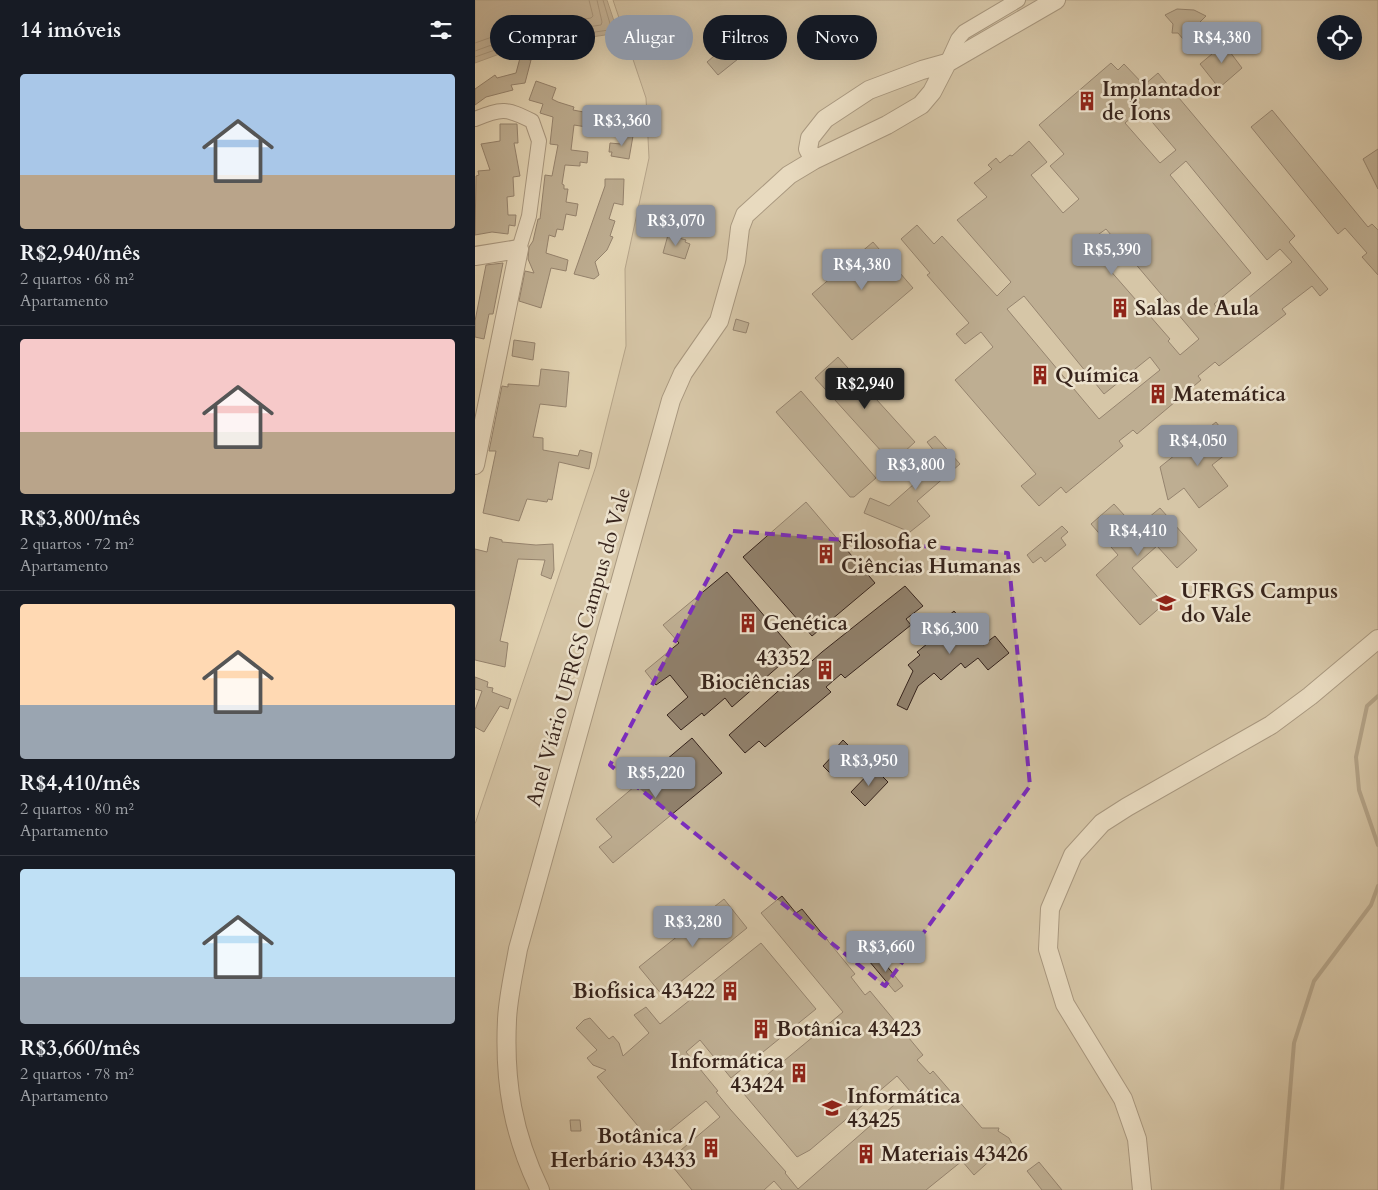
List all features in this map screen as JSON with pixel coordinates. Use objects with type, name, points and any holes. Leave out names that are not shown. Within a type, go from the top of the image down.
[{"type":"street","points":[[947,63],[958,39],[964,32],[1018,0]]},
{"type":"street","points":[[814,160],[808,149],[808,142],[825,119],[869,90],[922,70],[947,63],[1056,0]]},
{"type":"street","name":"Anel Viário UFRGS Campus do Vale","points":[[540,1190],[524,1158],[511,1107],[507,1020],[520,939],[676,384],[719,321],[735,261],[740,228],[745,215],[789,175],[814,160],[887,125],[921,105],[932,92],[947,63]]},
{"type":"street","points":[[475,119],[493,112],[510,110],[532,121],[539,141],[529,216],[519,250],[475,465]]},
{"type":"street","points":[[475,256],[519,250]]},
{"type":"street","points":[[1142,1190],[1137,1139],[1123,1099],[1065,1004],[1048,949],[1050,909],[1073,855],[1102,823],[1271,725],[1310,696],[1378,639]]},
{"type":"highlighted area","points":[[733,531],[1008,553],[1030,786],[885,986],[610,765]]},
{"type":"shaded area","name":"UFRGS Campus do Vale","points":[[613,0],[1378,0],[1378,1190],[475,1190],[475,824],[596,466],[626,346],[625,269],[649,158],[646,98],[633,60],[693,60],[693,15],[618,15]]},
{"type":"water","points":[[475,0],[607,0],[612,15],[605,15],[605,35],[595,37],[595,15],[490,15],[490,57],[475,63]]},
{"type":"building","points":[[1177,9],[1194,10],[1206,16],[1196,26],[1195,34],[1189,34],[1183,39],[1178,33],[1172,33],[1173,24],[1165,15]]},
{"type":"building","points":[[1231,38],[1238,46],[1230,52],[1242,68],[1219,88],[1200,64]]},
{"type":"building","points":[[519,60],[531,60],[525,83],[511,85],[513,90],[486,97],[475,105],[475,89],[495,75],[497,78],[516,73]]},
{"type":"building","points":[[709,60],[737,60],[718,75],[707,62]]},
{"type":"building","points":[[1111,63],[1118,70],[1124,64],[1144,85],[1158,73],[1295,236],[1289,242],[1328,289],[1320,296],[1312,286],[1282,309],[1286,314],[1219,366],[1215,362],[1198,376],[1201,380],[1137,434],[1133,430],[1119,441],[1123,446],[1066,493],[1061,487],[1039,506],[1021,486],[1036,474],[955,380],[993,347],[981,332],[965,344],[956,334],[969,323],[927,275],[930,273],[901,239],[917,225],[934,244],[942,236],[997,296],[1011,282],[957,220],[987,197],[974,183],[992,169],[988,165],[996,158],[1000,163],[1010,155],[1012,156],[1029,141],[1047,162],[1031,175],[1063,213],[1079,199],[1050,166],[1064,154],[1039,125]],"holes":[[[1141,109],[1176,150],[1160,163],[1125,123]],[[1186,161],[1267,260],[1280,249],[1292,262],[1225,317],[1214,304],[1251,273],[1170,175]],[[1106,229],[1199,339],[1180,355],[1168,341],[1170,339],[1088,245],[1088,242]],[[1024,296],[1104,394],[1150,357],[1160,370],[1099,419],[1007,309]]]},
{"type":"building","points":[[536,81],[556,88],[552,99],[574,107],[573,110],[589,113],[588,116],[595,118],[593,128],[574,125],[571,150],[588,152],[587,163],[580,162],[580,166],[565,165],[562,184],[564,189],[568,189],[566,202],[578,204],[576,216],[566,214],[563,230],[557,229],[555,237],[549,235],[546,253],[568,260],[566,271],[551,268],[541,308],[519,301],[525,271],[534,273],[528,259],[529,247],[533,241],[538,219],[540,219],[545,175],[552,176],[558,145],[550,144],[553,117],[540,113],[543,104],[529,100]]},
{"type":"building","points":[[1272,110],[1368,227],[1372,224],[1378,230],[1378,275],[1362,257],[1367,253],[1345,228],[1338,234],[1251,127]]},
{"type":"building","points":[[500,124],[517,124],[518,143],[514,143],[520,176],[513,177],[514,196],[507,197],[508,215],[516,215],[515,226],[509,225],[508,234],[492,232],[475,235],[476,176],[479,175],[478,171],[490,170],[481,144],[500,141]]},
{"type":"building","points":[[623,133],[633,136],[629,159],[611,156],[612,152],[609,152],[610,143],[621,144]]},
{"type":"building","points":[[1378,149],[1378,189],[1363,159]]},
{"type":"building","points":[[605,179],[624,179],[623,205],[614,203],[609,219],[615,221],[610,236],[613,237],[607,250],[595,262],[599,275],[594,279],[574,274],[605,186]]},
{"type":"building","points":[[668,235],[686,240],[685,242],[690,244],[685,259],[663,253]]},
{"type":"building","points":[[873,242],[913,288],[852,340],[812,294]]},
{"type":"building","points":[[503,263],[493,314],[489,314],[484,339],[475,337],[475,321],[486,265]]},
{"type":"building","points":[[736,319],[749,323],[746,333],[733,330]]},
{"type":"building","points":[[514,340],[535,343],[533,360],[512,356]]},
{"type":"building","points":[[838,357],[915,442],[892,463],[815,378]]},
{"type":"building","points":[[541,369],[569,372],[566,407],[540,404],[533,437],[543,438],[543,450],[578,456],[580,450],[592,453],[589,469],[559,462],[552,500],[548,499],[547,502],[527,499],[519,521],[483,513],[496,451],[489,451],[502,386],[508,387],[508,384],[539,386]]},
{"type":"building","points":[[801,391],[876,478],[854,497],[850,497],[776,412]]},
{"type":"building","points":[[1216,422],[1235,447],[1212,465],[1228,486],[1199,508],[1184,488],[1168,500],[1160,467]]},
{"type":"building","points":[[935,436],[960,464],[917,501],[930,516],[910,532],[864,513],[870,498],[889,506],[914,484],[908,477],[935,452],[927,442]]},
{"type":"building","points":[[806,502],[875,583],[812,636],[743,557]]},
{"type":"building","points":[[1114,504],[1136,528],[1160,508],[1197,550],[1177,568],[1157,546],[1132,568],[1164,604],[1140,625],[1096,575],[1118,555],[1091,524]]},
{"type":"building","points":[[1062,526],[1068,532],[1061,538],[1066,545],[1045,562],[1041,557],[1033,563],[1027,555]]},
{"type":"building","points":[[490,537],[502,540],[502,542],[536,545],[553,544],[554,570],[551,579],[541,575],[545,560],[518,559],[500,641],[508,643],[505,667],[475,660],[475,549],[487,552]]},
{"type":"building","points":[[727,572],[795,652],[732,707],[725,698],[704,716],[702,713],[681,730],[667,715],[688,697],[670,675],[656,685],[645,671],[679,643],[663,625]]},
{"type":"building","points":[[905,586],[923,606],[906,619],[911,625],[845,678],[841,674],[826,687],[831,692],[765,747],[759,741],[745,753],[729,735],[822,652]]},
{"type":"building","points":[[954,611],[983,645],[995,636],[1009,653],[988,670],[978,658],[965,668],[961,663],[941,680],[934,673],[918,686],[907,710],[897,705],[913,671],[908,665],[920,655],[917,652],[937,636],[932,630]]},
{"type":"building","points":[[475,677],[488,682],[487,687],[493,688],[492,692],[511,699],[508,709],[500,706],[484,732],[475,727],[475,710],[482,691],[475,689]]},
{"type":"building","points":[[692,738],[722,773],[613,863],[599,847],[612,837],[596,819]]},
{"type":"building","points":[[843,740],[854,751],[833,776],[823,766],[837,751],[835,749]]},
{"type":"building","points":[[874,768],[888,782],[865,806],[851,792]]},
{"type":"building","points":[[782,896],[796,913],[802,909],[855,974],[851,977],[865,995],[870,991],[923,1055],[917,1060],[930,1074],[933,1071],[982,1128],[999,1128],[998,1131],[1009,1138],[1012,1144],[1011,1150],[998,1159],[995,1156],[974,1175],[962,1161],[926,1190],[782,1190],[774,1181],[764,1190],[692,1190],[668,1161],[720,1117],[706,1101],[653,1144],[597,1077],[606,1070],[593,1065],[587,1058],[597,1050],[576,1028],[584,1020],[590,1018],[609,1039],[613,1036],[619,1043],[623,1056],[649,1033],[634,1015],[646,1007],[660,1024],[761,943],[816,1009],[731,1078],[700,1040],[686,1052],[718,1091],[716,1092],[786,1172],[798,1189],[910,1091],[897,1076],[810,1150],[797,1157],[744,1094],[843,1012],[761,913]]},
{"type":"building","points":[[724,899],[747,928],[663,996],[639,967]]},
{"type":"building","points":[[877,954],[903,986],[895,992],[869,961]]},
{"type":"building","points":[[570,1120],[580,1120],[581,1131],[571,1131]]},
{"type":"building","points":[[1039,1162],[1062,1190],[1042,1190],[1027,1171]]},
{"type":"waterway","points":[[1378,696],[1367,706],[1356,757],[1359,790],[1378,845]]},
{"type":"waterway","points":[[1282,1190],[1294,1043],[1314,981],[1371,905],[1378,886]]},
{"type":"place","name":"Implantador de Íons","points":[[1087,101]]},
{"type":"place","name":"Salas de Aula","points":[[1120,308]]},
{"type":"place","name":"Química","points":[[1040,375]]},
{"type":"place","name":"Matemática","points":[[1158,394]]},
{"type":"place","name":"Filosofia e Ciências Humanas","points":[[826,554]]},
{"type":"place","name":"UFRGS Campus do Vale","points":[[1166,603]]},
{"type":"place","name":"Genética","points":[[748,623]]},
{"type":"place","name":"43352 Biociências","points":[[825,670]]},
{"type":"place","name":"Biofísica 43422","points":[[730,991]]},
{"type":"place","name":"Botânica 43423","points":[[761,1029]]},
{"type":"place","name":"Informática 43424","points":[[799,1073]]},
{"type":"place","name":"Informática 43425","points":[[832,1108]]},
{"type":"place","name":"Botânica / Herbário 43433","points":[[711,1148]]},
{"type":"place","name":"Materiais 43426","points":[[866,1154]]}]
